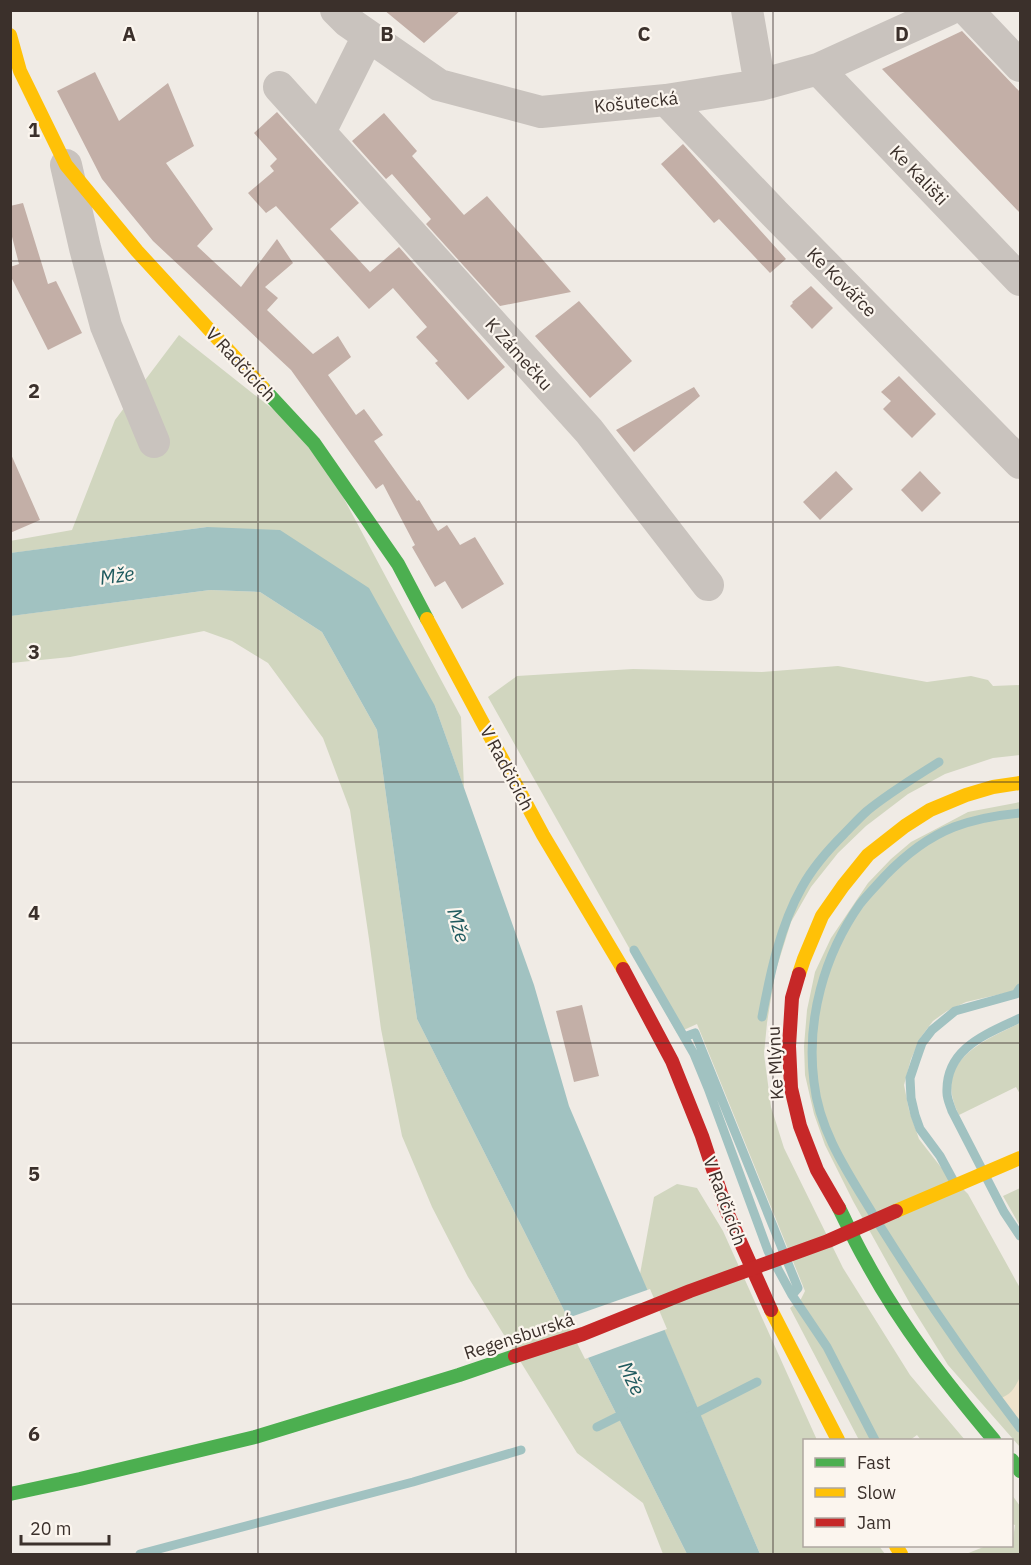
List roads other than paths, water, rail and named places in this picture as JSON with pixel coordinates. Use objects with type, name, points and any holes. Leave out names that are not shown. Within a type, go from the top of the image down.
[{"type":"street","points":[[747,10],[760,85]]},
{"type":"street","name":"Košutecká","points":[[350,20],[439,85],[541,112],[666,100],[760,85],[818,69],[948,10]]},
{"type":"street","points":[[967,10],[1020,66]]},
{"type":"street","points":[[320,132],[350,20]]},
{"type":"street","name":"V Radčicích","points":[[10,35],[20,71],[66,165],[106,326],[154,442]]},
{"type":"street","name":"Ke Kališti","points":[[818,69],[1020,280]]},
{"type":"street","name":"K Zámečku","points":[[279,87],[589,431],[708,585]]},
{"type":"street","name":"Ke Kovářce","points":[[666,100],[1020,463]]},
{"type":"street","name":"V Radčicích","points":[[66,165],[137,251],[314,443],[398,564],[543,835],[616,955],[672,1061],[702,1136],[740,1244],[773,1315],[837,1439]]},
{"type":"street","name":"Ke Mlýnu","points":[[993,1439],[945,1382],[903,1322],[866,1262],[817,1170],[800,1126],[791,1088],[789,1046],[792,998],[804,959],[822,916],[868,855],[930,810],[966,795],[993,787],[1020,783]]},
{"type":"street","name":"Regensburská","points":[[10,1494],[255,1437],[459,1375],[560,1341],[828,1241],[1020,1158]]},
{"type":"water","name":"Mže","points":[[207,527],[280,530],[369,588],[435,706],[534,985],[569,1106],[760,1554],[687,1554],[417,1019],[377,730],[322,632],[260,592],[210,590],[11,616],[10,553]]},
{"type":"waterway","points":[[762,1017],[772,967],[782,934],[794,902],[811,873],[832,846],[867,811],[939,762]]},
{"type":"waterway","points":[[873,1214],[836,1151],[817,1100],[812,1059],[813,1035],[820,989],[828,966],[847,924],[860,904],[908,855],[934,836],[954,827],[987,818],[1020,813]]},
{"type":"waterway","points":[[634,950],[694,1054],[768,1251],[792,1295],[827,1347],[874,1439]]},
{"type":"waterway","points":[[953,1180],[940,1156],[920,1129],[915,1115],[910,1078],[916,1060],[922,1043],[932,1030],[955,1011],[1016,994],[1020,988]]},
{"type":"waterway","points":[[1020,1018],[982,1037],[961,1054],[948,1078],[947,1093],[952,1111],[1004,1212],[1020,1236]]},
{"type":"waterway","points":[[684,1037],[695,1033],[798,1288],[792,1295]]},
{"type":"waterway","points":[[880,1226],[948,1329],[1020,1428]]},
{"type":"waterway","points":[[690,1416],[757,1382]]},
{"type":"waterway","points":[[597,1427],[627,1412]]},
{"type":"waterway","points":[[140,1554],[413,1482],[521,1450]]}]
